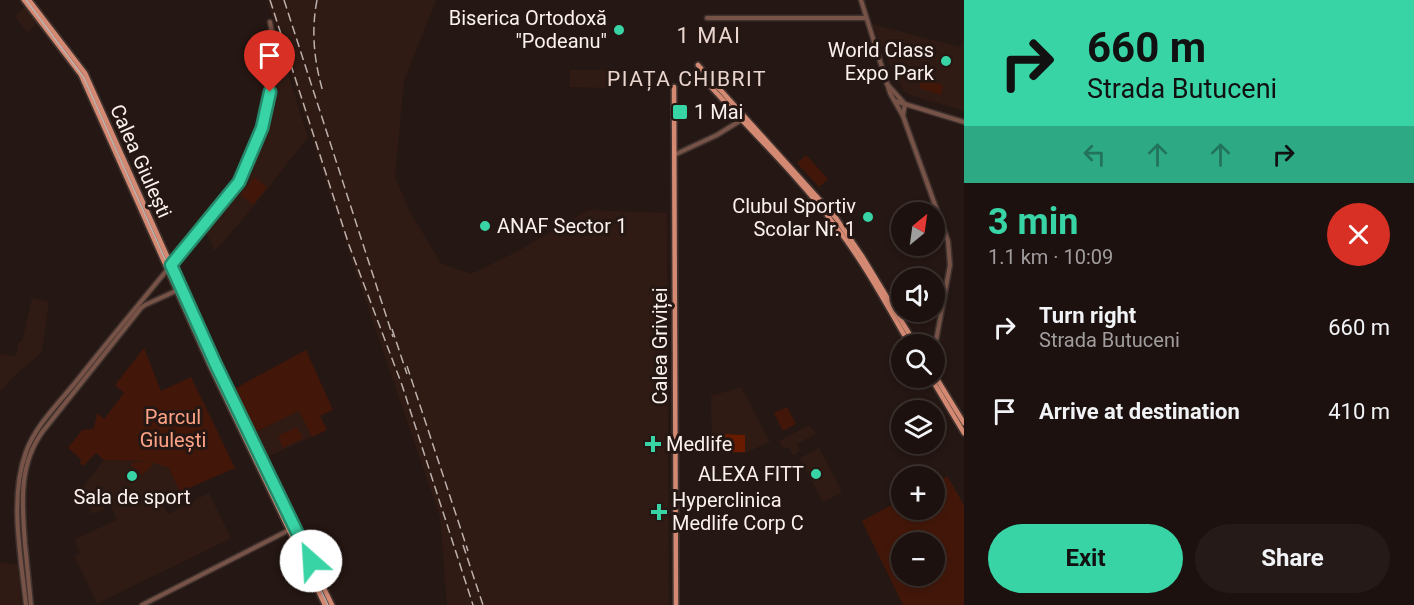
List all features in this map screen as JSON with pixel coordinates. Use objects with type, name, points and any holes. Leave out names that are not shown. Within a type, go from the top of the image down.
[{"type":"main road","name":"Calea Giulești","points":[[24,0],[81,75],[167,270],[179,289],[332,605]]},
{"type":"main road","name":"Calea Giulești","points":[[29,0],[85,73],[171,265],[179,289],[325,605]]},
{"type":"main road","points":[[698,65],[837,228],[858,258],[903,334]]},
{"type":"main road","name":"Calea Griviței","points":[[674,87],[676,605]]},
{"type":"main road","points":[[711,87],[744,118],[820,198],[862,256],[909,334]]},
{"type":"main road","points":[[937,388],[964,433]]},
{"type":"main road","points":[[943,388],[964,423]]},
{"type":"street","points":[[861,0],[886,84],[903,116],[950,246],[949,273],[938,334]]},
{"type":"street","points":[[707,18],[866,18]]},
{"type":"street","points":[[26,605],[27,594],[17,504],[20,471],[26,450],[34,435],[239,182],[260,135],[269,99],[274,55],[270,22]]},
{"type":"street","points":[[886,84],[905,104]]},
{"type":"street","points":[[894,100],[964,122]]},
{"type":"street","points":[[899,110],[900,106],[905,104]]},
{"type":"street","points":[[903,116],[905,104]]},
{"type":"street","points":[[674,155],[717,135],[744,118]]},
{"type":"street","points":[[142,303],[179,289]]},
{"type":"street","points":[[142,605],[151,603],[295,527]]},
{"type":"street","points":[[27,594],[31,605]]},
{"type":"shaded area","points":[[267,0],[436,0],[404,81],[395,176],[410,212],[441,263],[471,274],[518,251],[588,210],[667,213],[669,605],[447,605],[440,517],[350,255]]},
{"type":"shaded area","points":[[26,7],[38,23],[27,32],[14,16]]},
{"type":"shaded area","points":[[872,24],[961,47],[964,37],[964,111],[910,95],[904,91]]},
{"type":"shaded area","points":[[275,61],[284,61],[308,137],[257,202],[214,250],[205,230],[242,184],[266,129],[272,101]]},
{"type":"shaded area","points":[[570,70],[607,70],[606,88],[570,87]]},
{"type":"shaded area","points":[[32,298],[49,302],[42,352],[15,375],[0,392],[0,354],[16,356],[19,342],[22,342]]},
{"type":"shaded area","points":[[741,387],[770,442],[745,453],[712,454],[711,396]]},
{"type":"shaded area","points":[[299,411],[312,437],[265,458],[253,433]]},
{"type":"shaded area","points":[[809,425],[816,434],[797,444],[800,451],[793,455],[789,448],[782,447],[779,441]]},
{"type":"shaded area","points":[[715,434],[745,435],[745,452],[715,452]]},
{"type":"shaded area","points":[[819,448],[842,492],[823,502],[800,458]]},
{"type":"shaded area","points":[[104,460],[150,461],[169,468],[180,492],[161,501],[168,514],[209,493],[231,538],[97,604],[75,557],[80,552],[75,539],[117,520],[111,506],[92,514],[81,489]]},
{"type":"shaded area","points":[[0,562],[18,565],[21,605],[0,605]]},
{"type":"green space","points":[[922,79],[943,85],[941,95],[919,88]]},
{"type":"green space","points":[[806,155],[828,179],[819,187],[797,163]]},
{"type":"green space","points":[[254,177],[267,187],[253,205],[241,195]]},
{"type":"green space","name":"Parcul Giulești","points":[[144,348],[161,391],[191,377],[235,468],[180,492],[169,468],[148,461],[153,464],[143,475],[131,465],[147,461],[104,460],[96,453],[83,466],[80,463],[81,459],[68,448],[82,430],[94,429],[97,413],[104,419],[124,393],[115,385]]},
{"type":"green space","points":[[306,350],[333,410],[320,416],[327,430],[312,437],[299,411],[253,433],[232,390]]},
{"type":"green space","points":[[787,407],[796,424],[783,431],[774,413]]},
{"type":"green space","points":[[297,427],[303,438],[283,448],[278,436]]},
{"type":"green space","points":[[947,476],[964,505],[964,605],[903,605],[894,586],[945,586],[945,532],[891,532],[891,580],[862,521],[891,505],[891,520],[945,520],[945,477]]},
{"type":"tram line","points":[[26,0],[84,78],[212,364],[328,605]]},
{"type":"railway","points":[[270,0],[349,245],[402,385],[473,605]]},
{"type":"railway","points":[[284,0],[393,337]]},
{"type":"railway","points":[[317,0],[314,46],[323,92]]},
{"type":"railway","points":[[392,329],[407,374]]},
{"type":"railway","points":[[407,366],[468,551]]},
{"type":"railway","points":[[463,545],[483,605]]},
{"type":"place","name":"Biserica Ortodoxă \"Podeanu\"","points":[[619,30]]},
{"type":"place","name":"World Class Expo Park","points":[[946,61]]},
{"type":"place","name":"1 Mai","points":[[680,112]]},
{"type":"place","name":"Clubul Sportiv Scolar Nr. 1","points":[[868,217]]},
{"type":"place","name":"ANAF Sector 1","points":[[485,226]]},
{"type":"place","name":"Medlife","points":[[653,444]]},
{"type":"place","name":"ALEXA FITT","points":[[816,474]]},
{"type":"place","name":"Sala de sport","points":[[132,476]]},
{"type":"place","name":"Hyperclinica Medlife Corp C","points":[[659,512]]},
{"type":"district","name":"1 MAI","points":[[709,35]]},
{"type":"district","name":"PIAȚA CHIBRIT","points":[[687,79]]},
{"type":"route","points":[[270,92],[262,128],[239,182],[171,265],[215,363],[311,561]]}]
